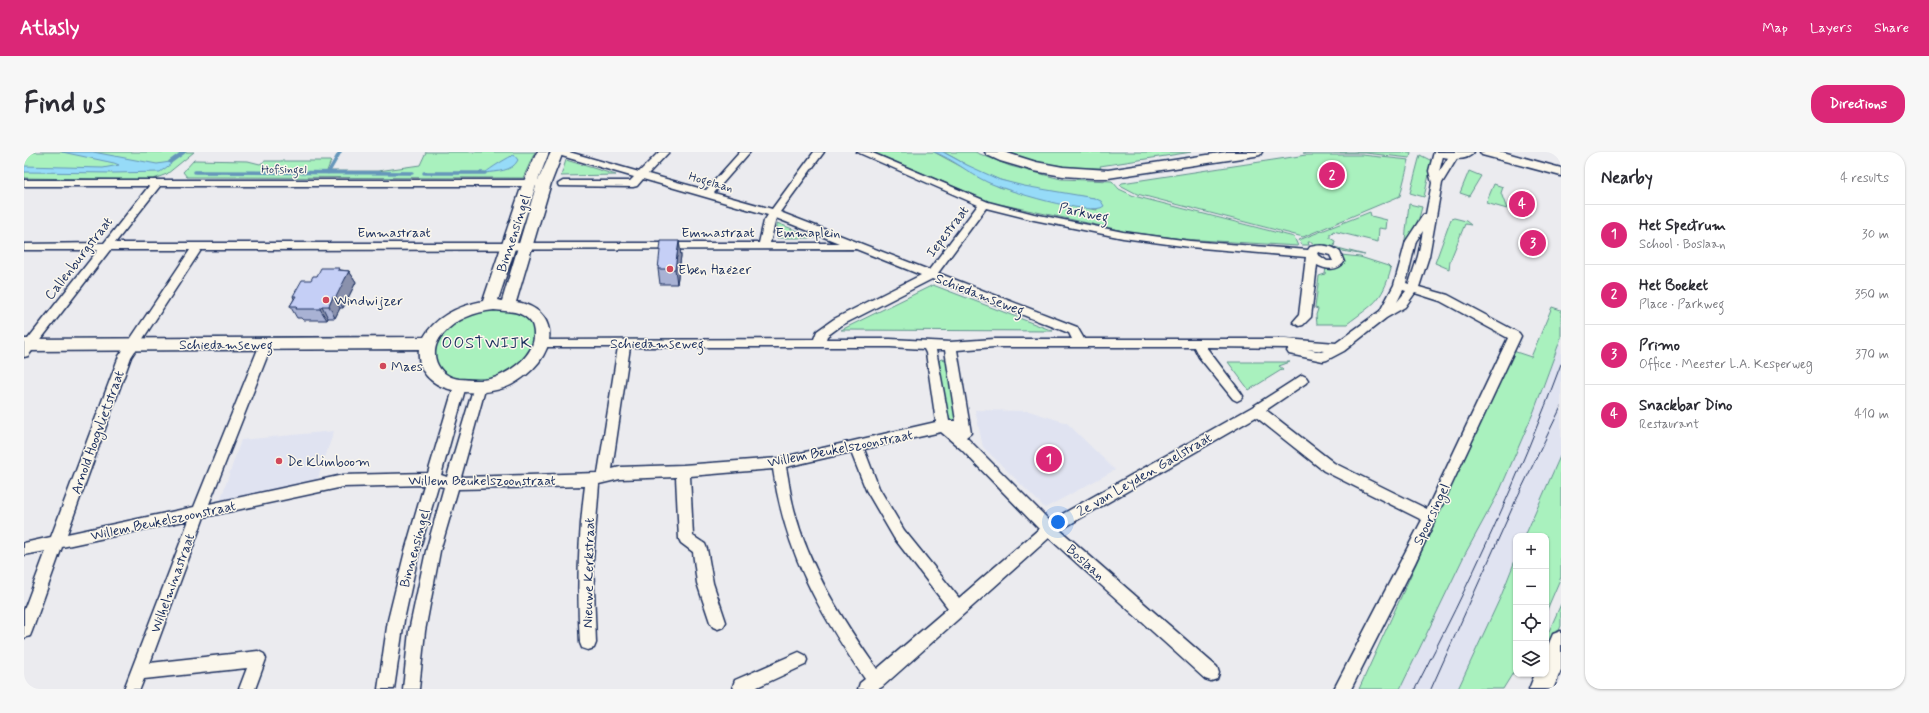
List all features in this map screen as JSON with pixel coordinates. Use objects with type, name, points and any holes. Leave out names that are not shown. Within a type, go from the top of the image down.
[{"type":"main road","points":[[992,152],[1017,161],[1076,174],[1108,174],[1255,152]]},
{"type":"main road","points":[[1487,152],[1561,171]]},
{"type":"main road","points":[[1509,152],[1561,171]]},
{"type":"main road","points":[[1541,689],[1561,642]]},
{"type":"street","points":[[537,183],[543,152]]},
{"type":"street","points":[[537,183],[558,152]]},
{"type":"street","name":"Hogelaan","points":[[558,152],[774,213]]},
{"type":"street","points":[[563,184],[633,184],[664,152]]},
{"type":"street","points":[[708,194],[745,152]]},
{"type":"street","points":[[774,213],[820,152]]},
{"type":"street","name":"Parkweg","points":[[862,152],[984,204],[1041,219],[1123,235],[1190,244],[1300,252],[1312,256],[1305,317],[1299,322]]},
{"type":"street","points":[[1437,183],[1445,174],[1450,153]]},
{"type":"street","points":[[1437,183],[1434,171],[1450,153]]},
{"type":"street","name":"Hofsingel","points":[[24,183],[537,183]]},
{"type":"street","name":"Callenburgstraat","points":[[26,347],[157,183]]},
{"type":"street","name":"Binnensingel","points":[[489,305],[509,246],[537,183]]},
{"type":"street","name":"Binnensingel","points":[[508,305],[524,246],[537,183]]},
{"type":"street","name":"Schiedamseweg","points":[[543,343],[820,339],[928,346],[994,343],[1262,344],[1323,357],[1340,348],[1384,314],[1401,305],[1412,288],[1421,266],[1430,212],[1437,183]]},
{"type":"street","name":"Iepestraat","points":[[932,274],[984,204]]},
{"type":"street","name":"Schiedamseweg","points":[[1384,314],[1400,285],[1408,258],[1411,241],[1430,212]]},
{"type":"street","name":"Emmaplein","points":[[854,246],[764,246],[769,222],[774,213],[854,246],[932,274]]},
{"type":"street","name":"Emmastraat","points":[[24,247],[764,246]]},
{"type":"street","name":"Arnold Hoogvlietstraat","points":[[24,631],[125,356],[198,247]]},
{"type":"street","points":[[1408,258],[1421,266]]},
{"type":"street","name":"Schiedamseweg","points":[[820,339],[838,322],[932,274],[1073,330],[1081,343]]},
{"type":"street","points":[[1400,285],[1412,288]]},
{"type":"street","name":"Spoorsingel","points":[[1342,689],[1367,645],[1430,517],[1515,336],[1444,298],[1412,288]]},
{"type":"street","points":[[489,305],[508,305],[525,310],[537,319],[543,332],[543,343],[535,358],[523,370],[498,383],[480,386],[460,386],[445,381],[429,368],[426,356],[428,343],[439,328],[450,319],[468,310],[489,305]]},
{"type":"street","name":"Schiedamseweg","points":[[26,347],[428,343]]},
{"type":"street","name":"Nieuwe Kerkstraat","points":[[588,643],[585,606],[586,538],[625,343]]},
{"type":"street","name":"Wilhelminastraat","points":[[132,689],[199,512],[266,344]]},
{"type":"street","points":[[1198,344],[1203,354],[1237,396]]},
{"type":"street","points":[[928,346],[932,353],[943,426]]},
{"type":"street","points":[[950,346],[966,445]]},
{"type":"street","name":"2e van Leyden Gaelstraat","points":[[871,685],[1049,529],[1257,410],[1302,380]]},
{"type":"street","name":"Binnensingel","points":[[386,689],[396,620],[412,551],[460,386]]},
{"type":"street","name":"Binnensingel","points":[[411,689],[417,631],[433,551],[451,482],[480,386]]},
{"type":"street","points":[[1257,410],[1329,467],[1430,517]]},
{"type":"street","name":"Willem Beukelszoonstraat","points":[[24,549],[343,481],[433,479],[451,482],[598,478],[620,473],[682,471],[779,463],[856,447],[943,426],[963,426]]},
{"type":"street","name":"Boslaan","points":[[943,426],[966,445],[1049,529],[1211,673]]},
{"type":"street","points":[[856,447],[873,490],[899,534],[958,609]]},
{"type":"street","points":[[779,463],[787,514],[805,562],[871,685]]},
{"type":"street","points":[[682,471],[686,539],[700,549],[705,583],[718,622]]},
{"type":"street","points":[[139,672],[258,659],[247,689]]},
{"type":"street","points":[[742,689],[741,686],[799,660]]},
{"type":"shaded area","points":[[1561,338],[1561,454],[1526,533],[1513,533],[1513,566],[1501,596],[1458,689],[1400,689],[1464,556],[1500,490],[1534,411]]},
{"type":"shaded area","points":[[975,410],[1029,411],[1067,423],[1115,470],[1045,508],[983,447]]},
{"type":"shaded area","name":"De Klimboom","points":[[334,431],[317,481],[220,501],[241,440]]},
{"type":"green space","points":[[24,152],[194,152],[167,174],[151,180],[24,178]]},
{"type":"green space","points":[[426,152],[535,152],[523,178],[187,177],[183,172],[194,160],[248,161],[260,164],[265,161],[331,161],[327,171],[378,171],[420,165]]},
{"type":"green space","points":[[872,152],[934,152],[999,187],[1053,202],[1097,210],[1094,198],[1039,190],[1013,184],[981,173],[943,152],[975,152],[1010,166],[1061,179],[1112,181],[1119,189],[1134,196],[1294,237],[1298,246],[1183,239],[1128,232],[1128,234],[1121,232],[1120,230],[1004,205],[1000,206],[973,197],[974,195]]},
{"type":"green space","points":[[1006,152],[1192,152],[1100,166],[1101,168],[1089,168],[1052,164]]},
{"type":"green space","points":[[1411,152],[1410,158],[1365,153],[1303,153]]},
{"type":"green space","points":[[1306,155],[1362,155],[1409,160],[1400,196],[1303,237],[1137,194],[1120,185],[1122,183]]},
{"type":"green space","points":[[1420,155],[1432,161],[1424,197],[1410,193]]},
{"type":"green space","points":[[566,160],[616,175],[561,176]]},
{"type":"green space","points":[[1469,171],[1481,176],[1469,196],[1460,193]]},
{"type":"green space","points":[[1494,184],[1503,187],[1501,193],[1507,209],[1486,203]]},
{"type":"green space","points":[[1409,204],[1422,207],[1419,218],[1404,249]]},
{"type":"green space","points":[[1370,212],[1371,216],[1387,220],[1386,229],[1379,228],[1378,242],[1333,231],[1332,234],[1330,234],[1330,238],[1335,241],[1334,247],[1365,255],[1314,246],[1312,242],[1308,242],[1309,245],[1302,245],[1299,240]]},
{"type":"green space","points":[[1454,218],[1466,221],[1471,225],[1465,224],[1450,261],[1449,269],[1435,263],[1451,219]]},
{"type":"green space","points":[[777,223],[816,238],[777,238]]},
{"type":"green space","points":[[1341,255],[1360,257],[1388,266],[1391,269],[1388,280],[1380,296],[1370,307],[1347,324],[1317,324],[1316,315],[1318,309],[1315,308],[1319,276],[1325,274],[1326,268],[1336,267],[1343,264]]},
{"type":"green space","points":[[933,285],[1053,331],[841,330]]},
{"type":"green space","points":[[1552,307],[1561,310],[1561,338],[1534,411],[1500,490],[1464,556],[1400,689],[1359,689],[1513,351],[1531,357]]},
{"type":"green space","points":[[509,309],[525,315],[535,325],[534,353],[503,377],[471,383],[443,375],[432,357],[432,350],[444,329],[479,310]]},
{"type":"green space","points":[[941,359],[946,360],[947,362],[957,418],[955,421],[948,420],[947,416],[939,361]]},
{"type":"green space","points":[[1228,362],[1290,362],[1279,366],[1283,369],[1249,390]]},
{"type":"green space","points":[[1561,454],[1561,577],[1549,605],[1549,533],[1526,533]]},
{"type":"green space","points":[[1513,566],[1513,673],[1503,689],[1458,689],[1501,596]]},
{"type":"green space","points":[[1561,604],[1561,626],[1549,652],[1549,631]]},
{"type":"water","points":[[62,152],[93,152],[157,164],[170,162],[171,164],[160,172],[24,172],[24,166],[103,168],[119,165]]},
{"type":"water","points":[[934,152],[943,152],[1000,180],[1024,186],[1094,198],[1101,201],[1104,206],[1096,209],[1066,206],[1028,196],[987,182],[948,158]]},
{"type":"water","points":[[514,155],[518,160],[512,167],[485,173],[508,158]]},
{"type":"building","points":[[661,241],[679,241],[675,269],[658,269]]},
{"type":"building","points":[[321,268],[339,268],[338,270],[349,271],[336,297],[333,297],[329,306],[322,306],[320,309],[296,309],[297,306],[290,306],[296,296],[293,296],[302,280],[311,280],[313,276],[317,276]]},
{"type":"waterway","points":[[170,162],[184,152]]},
{"type":"waterway","points":[[328,173],[340,152]]},
{"type":"waterway","points":[[195,172],[328,173]]},
{"type":"waterway","points":[[328,173],[412,173]]},
{"type":"waterway","points":[[424,173],[485,173]]},
{"type":"tram line","points":[[1415,689],[1475,569],[1493,529],[1529,447],[1561,364]]},
{"type":"tram line","points":[[1431,689],[1515,502],[1561,407]]},
{"type":"place","name":"Het Boeket","points":[[1332,175]]},
{"type":"place","name":"Snackbar Dino","points":[[1522,204]]},
{"type":"place","name":"Primo","points":[[1533,243]]},
{"type":"place","name":"Eben Haëzer","points":[[670,269]]},
{"type":"place","name":"Windwijzer","points":[[326,300]]},
{"type":"place","name":"Maes","points":[[383,366]]},
{"type":"place","name":"Het Spectrum","points":[[1049,459]]},
{"type":"place","name":"De Klimboom","points":[[279,461]]},
{"type":"district","name":"OOSTWIJK","points":[[487,342]]}]
